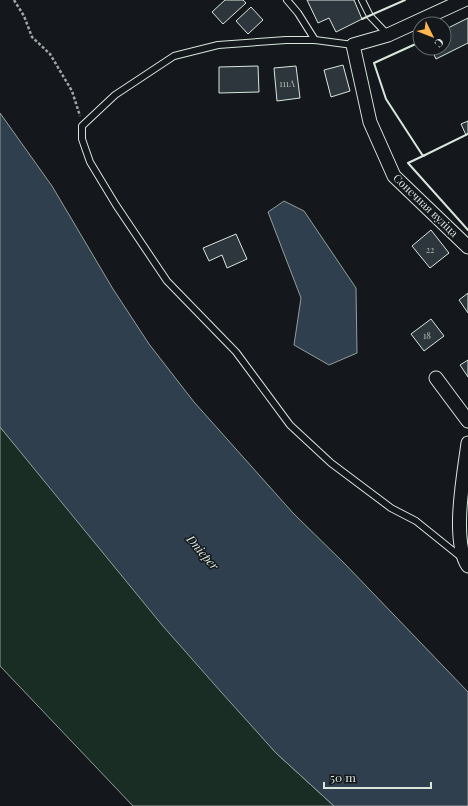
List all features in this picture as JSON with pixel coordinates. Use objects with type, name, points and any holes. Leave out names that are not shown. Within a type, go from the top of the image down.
[{"type":"street","points":[[353,45],[388,36],[464,0]]},
{"type":"street","name":"Сонечная вуліца","points":[[353,45],[370,122],[394,176],[468,247]]},
{"type":"street","points":[[436,378],[468,421]]},
{"type":"street","points":[[466,563],[460,528],[461,493],[468,443]]},
{"type":"lane","points":[[287,0],[298,13],[315,40]]},
{"type":"lane","points":[[362,0],[370,16],[388,36]]},
{"type":"lane","points":[[353,45],[315,40],[286,40],[218,45],[174,56],[115,94],[82,126],[82,140],[90,162],[116,205],[167,281],[236,352],[290,425],[331,463],[391,508],[416,521],[466,563]]},
{"type":"path","points":[[14,0],[24,16],[32,37],[50,54],[72,91],[82,126]]},
{"type":"green space","points":[[0,427],[276,753],[334,806],[133,806],[0,666]]},
{"type":"water","name":"Dnieper","points":[[0,113],[52,186],[113,289],[149,344],[194,402],[293,513],[345,564],[468,692],[468,806],[334,806],[276,753],[162,625],[0,427]]},
{"type":"water","points":[[284,201],[304,211],[356,288],[357,353],[329,365],[294,345],[301,298],[268,212]]},
{"type":"building","points":[[225,0],[243,0],[246,3],[223,24],[212,12]]},
{"type":"building","points":[[307,0],[354,0],[362,19],[336,32],[329,18],[318,23]]},
{"type":"building","points":[[251,7],[263,20],[248,34],[236,21]]},
{"type":"building","points":[[468,18],[468,43],[452,51],[452,26]]},
{"type":"building","points":[[435,56],[442,56],[436,59]]},
{"type":"building","points":[[343,65],[350,91],[331,97],[324,70]]},
{"type":"building","points":[[258,66],[259,92],[219,93],[219,67]]},
{"type":"building","points":[[296,66],[300,98],[277,101],[274,68]]},
{"type":"building","points":[[468,121],[468,134],[466,135],[461,124]]},
{"type":"building","points":[[431,230],[449,253],[430,268],[412,246]]},
{"type":"building","points":[[236,234],[247,259],[227,268],[222,255],[209,261],[203,248]]},
{"type":"building","points":[[468,293],[468,313],[459,300]]},
{"type":"building","points":[[431,319],[444,336],[424,351],[411,334]]},
{"type":"building","points":[[468,360],[468,377],[460,365]]},
{"type":"wall","points":[[362,19],[405,0]]},
{"type":"wall","points":[[412,46],[374,63],[386,99],[423,156],[468,134]]},
{"type":"wall","points":[[425,155],[408,163],[468,230]]}]
